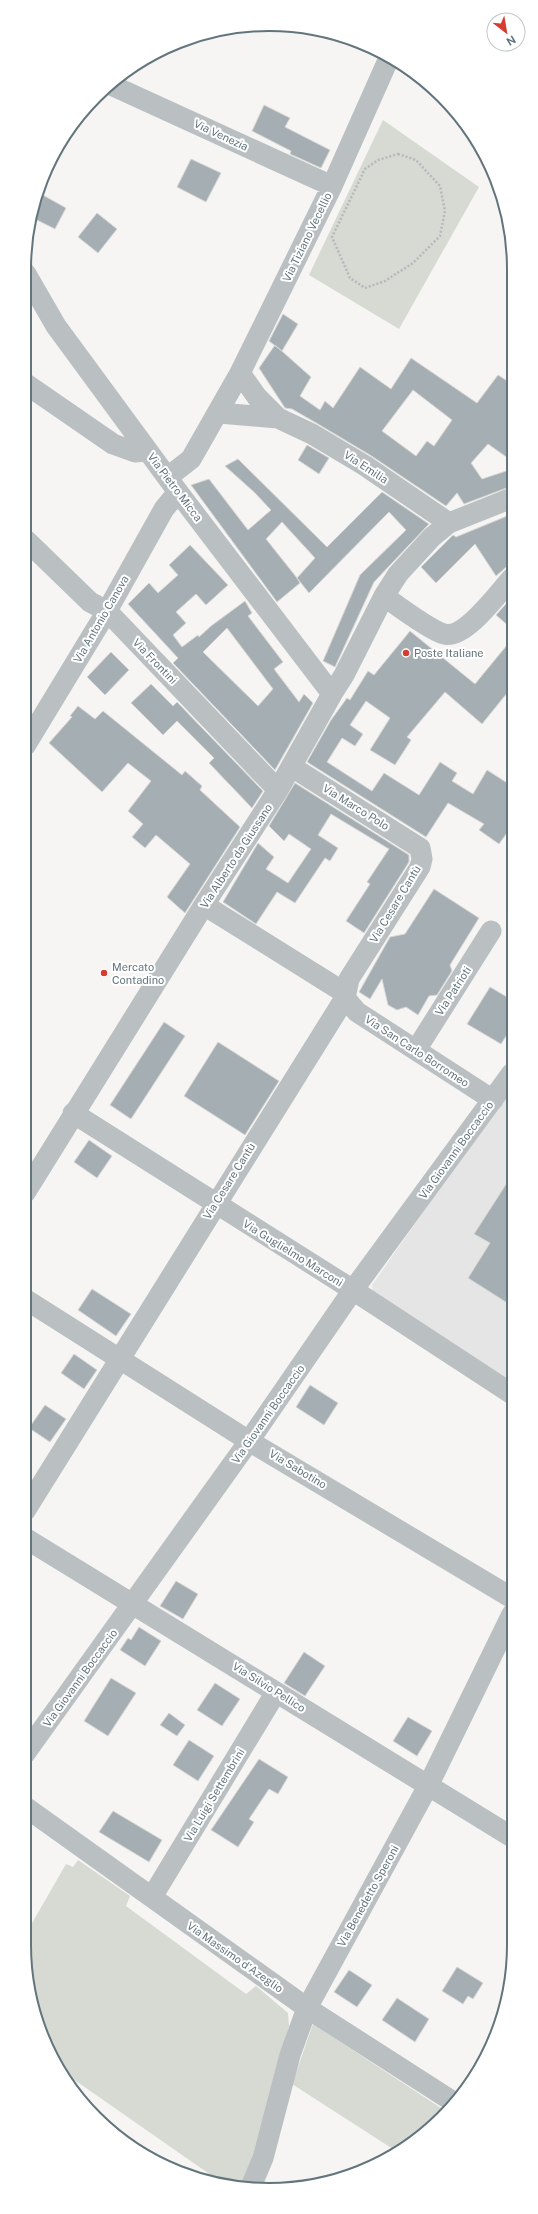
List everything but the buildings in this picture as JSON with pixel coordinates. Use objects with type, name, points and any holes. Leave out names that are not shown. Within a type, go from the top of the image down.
[{"type":"street","name":"Via Tiziano Vecellio","points":[[219,413],[332,186],[387,62]]},
{"type":"street","name":"Via Venezia","points":[[116,87],[332,186]]},
{"type":"street","name":"Via Pietro Micca","points":[[31,283],[56,326],[147,451],[332,694]]},
{"type":"street","points":[[240,373],[257,397],[278,418]]},
{"type":"street","points":[[31,387],[113,444],[135,452],[147,451]]},
{"type":"street","points":[[219,413],[278,418]]},
{"type":"street","name":"Via Antonio Canova","points":[[31,738],[107,611],[164,509],[173,485],[219,413]]},
{"type":"street","name":"Via Emilia","points":[[278,418],[312,434],[364,465],[449,523]]},
{"type":"street","name":"Via Alberto da Giussano","points":[[31,1183],[73,1113],[292,767],[344,675],[384,596],[398,574],[432,537],[449,523],[507,500]]},
{"type":"street","name":"Via Frontini","points":[[31,545],[90,602],[107,611],[278,790]]},
{"type":"street","points":[[384,596],[444,634],[458,634],[470,625],[507,584]]},
{"type":"street","name":"Via Marco Polo","points":[[292,767],[420,848]]},
{"type":"street","name":"Via Cesare Cantù","points":[[31,1500],[345,995],[350,979],[420,867],[422,859],[420,848]]},
{"type":"street","name":"Via San Carlo Borromeo","points":[[204,905],[345,995],[357,1012],[493,1100]]},
{"type":"street","name":"Via Patrioti","points":[[416,1050],[491,931]]},
{"type":"street","name":"Via Giovanni Boccaccio","points":[[31,1745],[250,1440],[353,1290],[507,1080]]},
{"type":"street","name":"Via Guglielmo Marconi","points":[[73,1113],[353,1290],[507,1391]]},
{"type":"street","name":"Via Sabotino","points":[[31,1303],[250,1440],[507,1595]]},
{"type":"street","name":"Via Silvio Pellico","points":[[31,1542],[507,1834]]},
{"type":"street","name":"Via Benedetto Speroni","points":[[253,2182],[263,2158],[290,2055],[307,2008],[428,1786],[507,1624]]},
{"type":"street","name":"Via Luigi Settembrini","points":[[152,1898],[276,1692]]},
{"type":"street","name":"Via Massimo d'Azeglio","points":[[31,1811],[307,2008],[450,2100]]},
{"type":"path","points":[[398,154],[416,160],[440,186],[445,211],[440,236],[413,263],[385,281],[365,288],[350,278],[332,237],[366,169],[378,160],[398,154]]},
{"type":"shaded area","points":[[383,120],[479,187],[399,329],[309,275]]},
{"type":"shaded area","points":[[507,1092],[507,1381],[373,1295],[372,1285]]},
{"type":"shaded area","points":[[78,1860],[130,1896],[126,1906],[246,1994],[256,1986],[288,2013],[289,2026],[246,2182],[212,2176],[72,2078],[63,2064],[49,2036],[39,2007],[33,1976],[31,1925],[66,1864],[73,1867]]},
{"type":"shaded area","points":[[313,2024],[442,2108],[414,2134],[392,2148],[292,2084]]},
{"type":"place","name":"Poste Italiane","points":[[406,653]]},
{"type":"place","name":"Mercato Contadino","points":[[104,973]]}]
